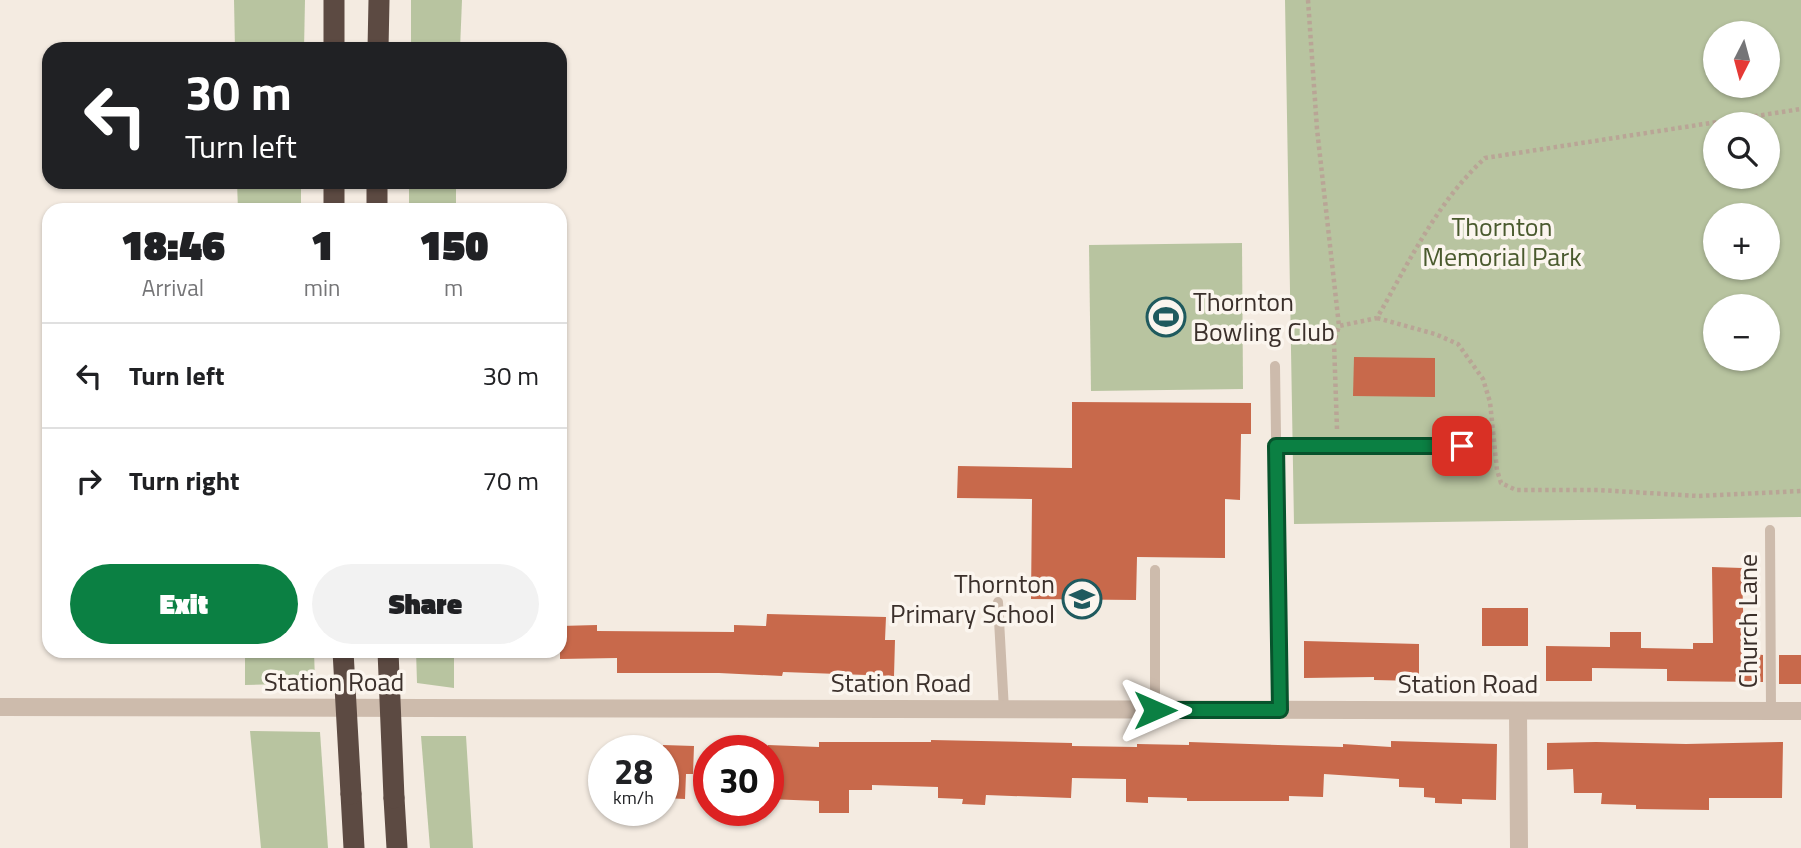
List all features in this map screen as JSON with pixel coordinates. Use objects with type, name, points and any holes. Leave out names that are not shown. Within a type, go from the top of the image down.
[{"type":"highway","points":[[334,0],[334,42]]},
{"type":"highway","points":[[378,42],[379,0]]},
{"type":"highway","points":[[343,658],[354,848]]},
{"type":"highway","points":[[388,658],[397,848]]},
{"type":"street","name":"Station Road","points":[[0,707],[1801,711]]},
{"type":"street","points":[[1518,710],[1519,848]]},
{"type":"lane","points":[[1275,366],[1280,710]]},
{"type":"lane","points":[[1276,446],[1462,446]]},
{"type":"lane","name":"Church Lane","points":[[1770,530],[1771,711]]},
{"type":"lane","points":[[1155,570],[1155,710]]},
{"type":"lane","points":[[998,602],[1004,710]]},
{"type":"path","points":[[1308,0],[1317,130],[1339,326],[1334,342],[1338,446]]},
{"type":"path","points":[[1377,318],[1438,211],[1464,177],[1485,158],[1801,109]]},
{"type":"path","points":[[1339,326],[1377,318],[1435,334],[1458,344],[1483,379],[1487,390],[1501,483],[1516,490],[1598,490],[1698,496],[1801,491]]},
{"type":"green space","points":[[234,0],[305,0],[304,42],[235,42]]},
{"type":"green space","points":[[411,0],[462,0],[460,42],[411,42]]},
{"type":"green space","name":"Thornton Memorial Park","points":[[1285,0],[1801,0],[1801,517],[1294,524]]},
{"type":"green space","points":[[237,189],[301,189],[301,203],[238,203]]},
{"type":"green space","points":[[409,189],[456,189],[456,203],[409,203]]},
{"type":"green space","name":"Thornton Bowling Club","points":[[1242,243],[1243,389],[1091,391],[1089,245]]},
{"type":"green space","points":[[245,658],[314,658],[315,683],[245,685]]},
{"type":"green space","points":[[416,658],[454,658],[454,688],[417,683]]},
{"type":"green space","points":[[250,731],[320,732],[328,848],[261,848]]},
{"type":"green space","points":[[421,736],[466,736],[473,848],[430,848]]},
{"type":"building","points":[[1354,357],[1435,358],[1435,397],[1353,396]]},
{"type":"building","points":[[1072,402],[1251,403],[1251,434],[1241,434],[1240,500],[1225,499],[1225,558],[1137,557],[1136,600],[1031,599],[1032,499],[957,498],[958,466],[1072,468]]},
{"type":"building","points":[[1712,567],[1742,568],[1744,648],[1754,649],[1754,654],[1763,655],[1763,682],[1667,681],[1667,669],[1592,668],[1592,681],[1546,681],[1546,646],[1610,647],[1610,632],[1641,632],[1641,648],[1693,649],[1693,643],[1713,643]]},
{"type":"building","points":[[1482,608],[1528,608],[1528,646],[1482,646]]},
{"type":"building","points":[[767,614],[886,617],[885,640],[895,640],[894,676],[783,672],[782,676],[617,673],[617,658],[560,659],[567,658],[567,626],[597,625],[597,631],[734,632],[734,625],[766,626]]},
{"type":"building","points":[[1304,641],[1419,644],[1419,681],[1374,680],[1374,677],[1304,678]]},
{"type":"building","points":[[1779,655],[1801,655],[1801,684],[1779,684]]},
{"type":"building","points":[[1391,741],[1497,744],[1496,800],[1462,799],[1462,804],[1435,803],[1435,798],[1424,797],[1424,788],[1399,787],[1399,779],[1324,774],[1323,797],[1289,796],[1289,801],[1187,801],[1187,798],[1148,797],[1148,803],[1126,802],[1126,779],[1072,778],[1071,798],[986,795],[985,805],[962,804],[963,799],[938,798],[938,787],[872,785],[872,790],[849,790],[849,813],[819,813],[819,801],[784,800],[784,746],[819,747],[819,742],[1072,743],[1072,746],[1137,747],[1137,744],[1189,745],[1189,742],[1343,747],[1343,744],[1391,747]]},
{"type":"building","points":[[1783,742],[1782,798],[1709,798],[1709,810],[1636,809],[1636,805],[1601,804],[1602,793],[1574,793],[1573,769],[1547,770],[1547,743]]},
{"type":"building","points":[[679,746],[693,746],[693,774],[686,774],[685,799],[679,799]]},
{"type":"place","name":"Thornton Bowling Club","points":[[1166,317]]},
{"type":"place","name":"Thornton Primary School","points":[[1082,599]]},
{"type":"route","points":[[1155,710],[1280,710],[1276,446],[1462,446]]}]
